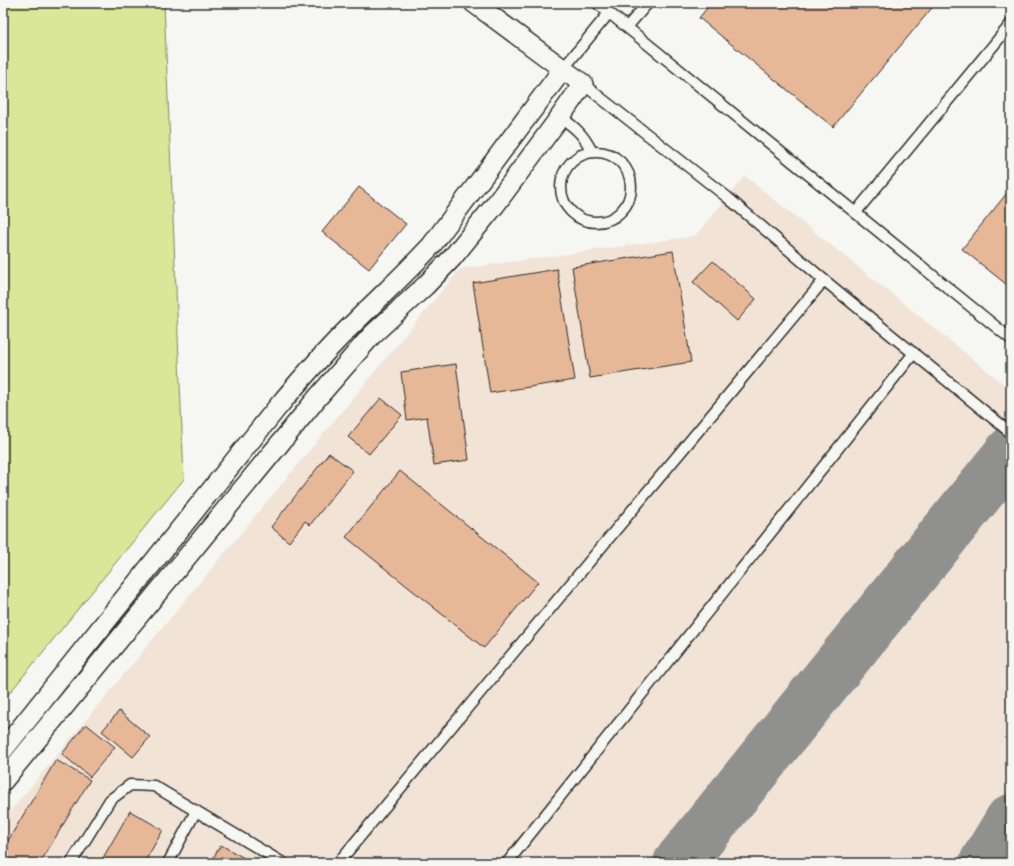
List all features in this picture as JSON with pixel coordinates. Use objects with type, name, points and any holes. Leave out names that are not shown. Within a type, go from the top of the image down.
[{"type":"street","points":[[3,781],[281,440],[372,336],[452,258],[495,205],[583,84],[474,3]]},
{"type":"street","points":[[3,750],[307,372],[431,246],[563,69]]},
{"type":"street","points":[[355,322],[372,336]]},
{"type":"lane","points":[[596,3],[1011,339]]},
{"type":"lane","points":[[627,27],[648,3]]},
{"type":"lane","points":[[563,69],[609,13]]},
{"type":"lane","points":[[856,212],[1011,24]]},
{"type":"lane","points":[[583,84],[727,197],[824,280],[1011,433]]},
{"type":"lane","points":[[560,117],[575,127],[586,140],[592,152]]},
{"type":"lane","points":[[592,152],[608,154],[623,163],[631,178],[631,195],[623,211],[609,221],[592,223],[576,217],[564,204],[560,187],[564,171],[575,158],[592,152]]},
{"type":"lane","points":[[338,863],[824,280]]},
{"type":"lane","points":[[507,863],[914,353]]},
{"type":"lane","points":[[71,863],[110,800],[130,785],[154,786],[283,863]]},
{"type":"lane","points":[[168,863],[196,811]]},
{"type":"shaded area","points":[[745,176],[1011,390],[1011,863],[3,863],[3,820],[460,269],[695,236]]},
{"type":"green space","points":[[3,3],[164,3],[184,479],[3,701]]},
{"type":"building","points":[[711,3],[936,3],[833,127],[699,18]]},
{"type":"building","points":[[359,187],[406,224],[369,269],[322,232]]},
{"type":"building","points":[[1011,188],[1011,288],[962,249]]},
{"type":"building","points":[[673,251],[691,362],[590,378],[572,267]]},
{"type":"building","points":[[713,261],[756,299],[737,321],[693,282]]},
{"type":"building","points":[[557,269],[575,380],[490,393],[473,283]]},
{"type":"building","points":[[456,364],[469,460],[434,465],[427,417],[407,420],[401,372]]},
{"type":"building","points":[[381,398],[402,415],[369,454],[348,437]]},
{"type":"building","points":[[329,453],[353,471],[310,525],[305,521],[289,542],[271,527]]},
{"type":"building","points":[[400,471],[538,582],[484,648],[346,537]]},
{"type":"building","points":[[119,711],[150,737],[133,757],[102,731]]},
{"type":"building","points":[[86,724],[115,747],[90,777],[62,754]]},
{"type":"building","points":[[56,760],[90,780],[40,863],[3,863],[3,849]]},
{"type":"building","points":[[130,811],[163,830],[144,863],[100,863]]},
{"type":"building","points":[[221,845],[253,863],[210,863]]},
{"type":"taxiway","points":[[679,863],[1011,452]]},
{"type":"taxiway","points":[[985,863],[1011,820]]}]
